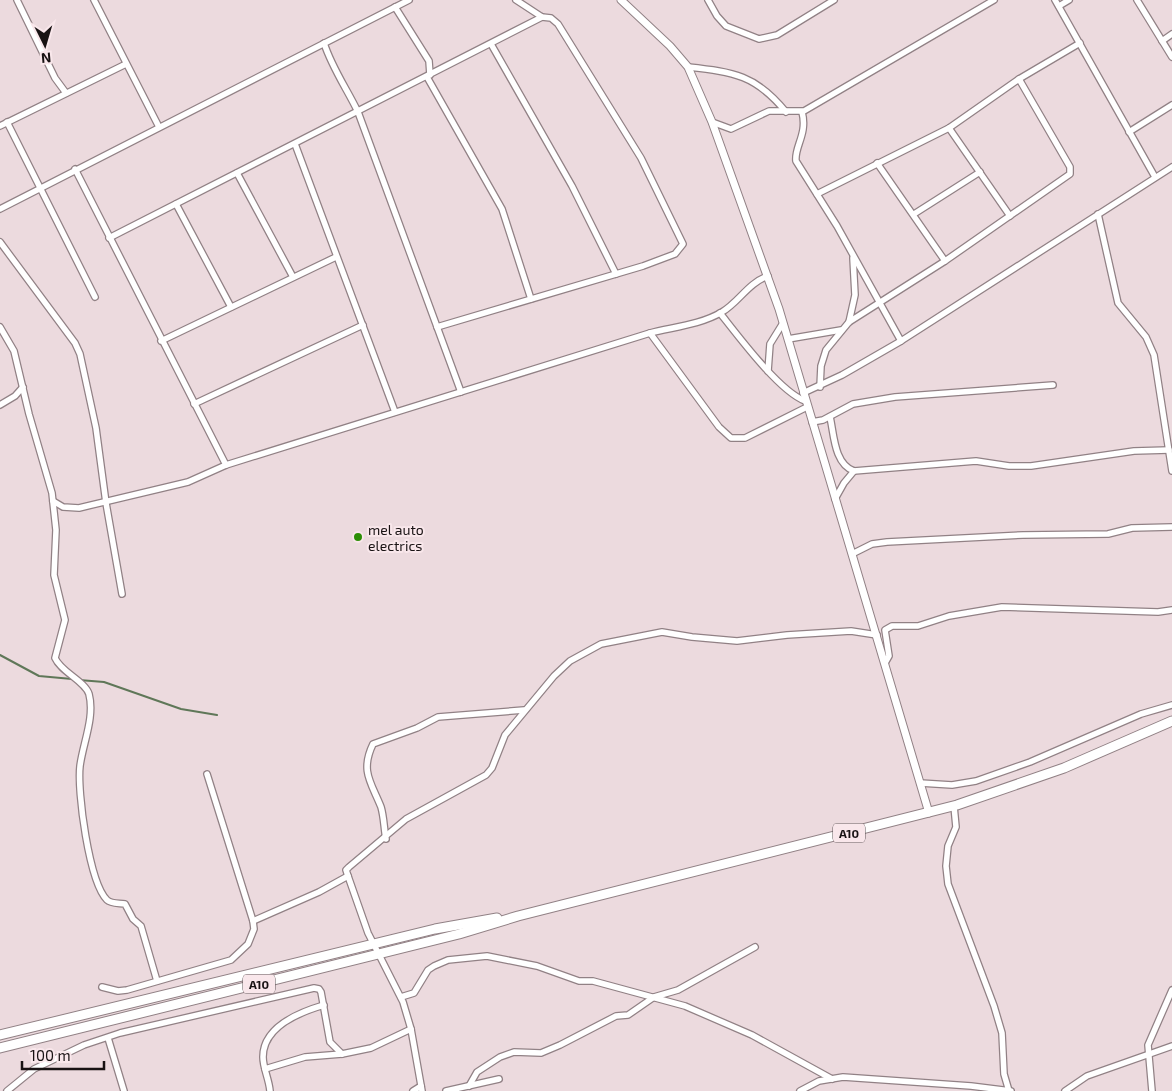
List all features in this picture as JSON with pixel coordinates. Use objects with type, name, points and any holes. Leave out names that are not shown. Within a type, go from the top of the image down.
[{"type":"main road","name":"A10","points":[[0,1048],[929,813],[1064,768],[1172,721]]},
{"type":"main road","name":"A10","points":[[0,1035],[474,921],[518,916]]},
{"type":"street","points":[[17,0],[55,78],[66,93]]},
{"type":"street","points":[[94,0],[159,127]]},
{"type":"street","points":[[0,208],[409,0]]},
{"type":"street","points":[[437,327],[616,274],[675,254],[682,244],[641,158],[558,24],[551,18],[542,17],[516,0]]},
{"type":"street","points":[[621,0],[670,46],[688,68],[712,122],[768,276],[788,338],[806,404],[886,663],[929,813]]},
{"type":"street","points":[[708,0],[717,16],[726,26],[759,39],[777,35],[834,0]]},
{"type":"street","points":[[712,122],[731,129],[764,112],[802,112],[994,0]]},
{"type":"street","points":[[1055,0],[1155,177]]},
{"type":"street","points":[[1059,6],[1069,0]]},
{"type":"street","points":[[1137,0],[1172,57]]},
{"type":"street","points":[[395,7],[429,61],[428,76],[502,210],[531,299]]},
{"type":"street","points":[[109,238],[542,17]]},
{"type":"street","points":[[1162,41],[1172,34]]},
{"type":"street","points":[[324,43],[330,61],[345,84],[358,112],[461,392]]},
{"type":"street","points":[[817,194],[948,128],[1018,79],[1080,43]]},
{"type":"street","points":[[490,44],[572,186],[616,274]]},
{"type":"street","points":[[95,297],[40,187],[2,123],[126,64]]},
{"type":"street","points":[[688,68],[724,72],[761,86],[786,112]]},
{"type":"street","points":[[820,387],[821,366],[826,350],[849,322],[945,260],[1068,176],[1071,170],[1018,79]]},
{"type":"street","points":[[1130,132],[1172,105]]},
{"type":"street","points":[[802,112],[804,131],[795,158],[853,255],[878,303],[901,341]]},
{"type":"street","points":[[948,128],[1010,216]]},
{"type":"street","points":[[295,144],[395,412]]},
{"type":"street","points":[[877,163],[945,260]]},
{"type":"street","points":[[803,393],[820,387],[901,341],[1172,167]]},
{"type":"street","points":[[75,170],[226,465]]},
{"type":"street","points":[[914,214],[980,172]]},
{"type":"street","points":[[237,174],[293,277]]},
{"type":"street","points":[[176,204],[231,307]]},
{"type":"street","points":[[1098,214],[1118,303],[1146,337],[1154,355],[1172,471]]},
{"type":"street","points":[[0,242],[75,343],[80,354],[96,428],[106,503],[122,594]]},
{"type":"street","points":[[849,322],[855,295],[853,255]]},
{"type":"street","points":[[161,341],[336,257]]},
{"type":"street","points":[[53,501],[68,508],[106,503],[132,494],[188,482],[226,465],[395,412],[650,333],[705,320],[720,313],[739,299],[753,283],[768,276]]},
{"type":"street","points":[[720,313],[768,372],[795,397],[806,404]]},
{"type":"street","points":[[768,372],[770,344],[783,323]]},
{"type":"street","points":[[194,404],[363,325]]},
{"type":"street","points":[[0,328],[12,345],[53,501],[56,530],[54,575],[66,620],[55,658],[89,694],[88,722],[80,776],[88,857],[106,899],[113,903],[125,904],[133,919],[141,926],[157,981]]},
{"type":"street","points":[[788,338],[841,330]]},
{"type":"street","points":[[650,333],[719,427],[731,438],[745,438],[806,404]]},
{"type":"street","points":[[812,422],[830,416],[853,404],[896,397],[1053,385]]},
{"type":"street","points":[[0,405],[16,396],[23,388]]},
{"type":"street","points":[[830,416],[839,456],[846,467],[854,470],[976,461],[1009,466],[1031,466],[1134,451],[1169,450]]},
{"type":"street","points":[[835,499],[854,470]]},
{"type":"street","points":[[852,554],[881,543],[1023,535],[1108,534],[1138,528],[1172,527]]},
{"type":"street","points":[[886,663],[890,656],[885,630],[892,626],[918,626],[949,616],[1002,608],[1158,612],[1172,610]]},
{"type":"street","points":[[413,1091],[421,1088],[411,1028],[401,997],[368,933],[346,870],[349,867],[386,838],[406,819],[486,775],[492,768],[505,735],[524,710],[570,661],[593,648],[608,642],[662,632],[736,641],[787,635],[851,631],[877,635]]},
{"type":"street","points":[[920,783],[952,785],[976,781],[1030,762],[1142,714],[1172,705]]},
{"type":"street","points":[[386,838],[382,809],[369,781],[366,758],[373,744],[417,728],[438,716],[524,710]]},
{"type":"street","points":[[102,987],[118,991],[127,990],[231,960],[248,944],[254,929],[253,921],[207,774]]},
{"type":"street","points":[[800,1091],[819,1081],[870,1078],[1010,1091],[1004,1074],[1002,1033],[994,1006],[948,884],[947,852],[950,838],[956,828],[954,806]]},
{"type":"street","points":[[253,921],[319,892],[348,876]]},
{"type":"street","points":[[469,1086],[477,1072],[500,1057],[514,1052],[541,1053],[616,1016],[628,1015],[654,998],[678,990],[755,948]]},
{"type":"street","points":[[401,997],[414,993],[428,970],[434,966],[448,960],[487,956],[533,965],[572,979],[593,981],[685,1006],[752,1036],[832,1079]]},
{"type":"street","points":[[7,1091],[22,1077],[49,1060],[108,1038],[314,988],[321,991],[330,1042],[342,1054]]},
{"type":"street","points":[[1152,1091],[1148,1055],[1152,1035],[1172,990]]},
{"type":"street","points":[[270,1091],[265,1069],[264,1052],[268,1038],[272,1033],[302,1013],[324,1005]]},
{"type":"street","points":[[265,1069],[305,1058],[342,1054],[371,1048],[411,1028]]},
{"type":"street","points":[[108,1038],[124,1091]]},
{"type":"street","points":[[1065,1091],[1087,1076],[1172,1046]]},
{"type":"street","points":[[446,1091],[499,1079]]},
{"type":"waterway","points":[[0,655],[39,676],[72,679]]},
{"type":"waterway","points":[[79,680],[104,682],[181,709],[217,715]]},
{"type":"place","name":"mel auto electrics","points":[[358,537]]}]
